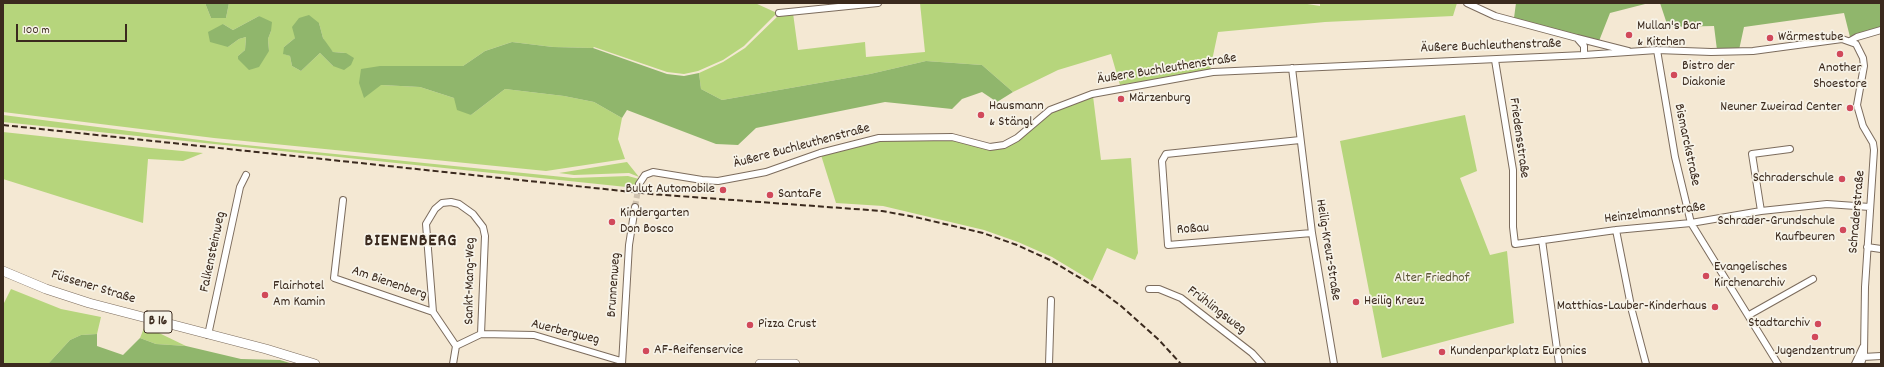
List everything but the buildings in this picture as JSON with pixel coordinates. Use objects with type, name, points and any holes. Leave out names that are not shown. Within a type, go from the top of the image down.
[{"type":"main road","name":"Füssener Straße","points":[[3,271],[46,289],[89,304],[315,364]]},
{"type":"main road","points":[[760,364],[795,364]]},
{"type":"street","points":[[779,13],[878,3]]},
{"type":"street","points":[[1467,3],[1496,16],[1633,52]]},
{"type":"street","points":[[1850,41],[1857,37],[1881,30]]},
{"type":"street","points":[[1577,38],[1584,46],[1584,55]]},
{"type":"street","name":"Äußere Buchleuthenstraße","points":[[639,184],[645,175],[653,172],[702,180],[718,181],[760,174],[820,153],[879,138],[952,137],[990,147],[1004,145],[1017,138],[1050,110],[1092,94],[1213,72],[1495,60],[1656,50],[1745,51],[1787,47],[1831,40],[1842,39],[1850,41]]},
{"type":"street","name":"Schraderstraße","points":[[1850,41],[1856,44],[1863,58],[1864,66],[1857,105],[1863,126],[1874,150],[1867,248],[1863,357],[1861,364]]},
{"type":"street","name":"Bismarckstraße","points":[[1656,50],[1675,157],[1691,223],[1778,364]]},
{"type":"street","name":"Friedensstraße","points":[[1495,60],[1512,170],[1513,227],[1515,244]]},
{"type":"street","name":"Heilig-Kreuz-Straße","points":[[1292,68],[1312,233],[1334,364]]},
{"type":"street","name":"Roßau","points":[[1300,140],[1166,154],[1162,161],[1168,244],[1312,233]]},
{"type":"street","points":[[1762,212],[1752,154],[1790,149]]},
{"type":"street","name":"Falkensteinweg","points":[[208,335],[240,186],[246,175]]},
{"type":"street","name":"Am Bienenberg","points":[[343,200],[334,278],[432,312],[456,346]]},
{"type":"street","name":"Sankt-Mang-Weg","points":[[432,312],[426,224],[435,209],[442,203],[451,202],[459,204],[474,214],[483,227],[485,244],[481,334]]},
{"type":"street","name":"Heinzelmannstraße","points":[[1515,244],[1616,230],[1691,223],[1828,204],[1870,207]]},
{"type":"street","name":"Brunnenweg","points":[[621,362],[630,245],[635,208]]},
{"type":"street","points":[[1616,230],[1632,311],[1646,364]]},
{"type":"street","points":[[1542,240],[1558,364]]},
{"type":"street","points":[[1867,248],[1881,249]]},
{"type":"street","points":[[1749,315],[1813,279]]},
{"type":"street","name":"Frühlingsweg","points":[[1149,289],[1159,289],[1181,298],[1252,353],[1262,364]]},
{"type":"street","points":[[1049,364],[1051,300]]},
{"type":"street","name":"Auerbergweg","points":[[456,346],[481,334],[534,334],[621,362]]},
{"type":"street","points":[[453,364],[456,346]]},
{"type":"street","name":"Schraderstraße","points":[[1856,364],[1863,347]]},
{"type":"street","points":[[1863,357],[1881,356]]},
{"type":"green space","points":[[3,3],[205,3],[211,18],[226,18],[229,3],[755,3],[777,13],[744,46],[723,60],[698,71],[684,74],[667,72],[594,47],[553,47],[512,42],[485,51],[463,66],[380,66],[381,85],[420,87],[454,98],[471,115],[505,89],[564,96],[594,102],[622,118],[618,139],[625,159],[546,171],[214,138],[3,112]],"holes":[[[259,16],[271,31],[268,39],[269,51],[238,56],[245,50],[246,37],[239,39],[228,47],[223,24],[233,30]],[[319,23],[327,46],[333,52],[346,53],[333,66],[320,53],[301,71],[292,66],[290,56],[284,54],[284,47],[295,38]]]},
{"type":"green space","points":[[205,3],[229,3],[226,18],[211,18]]},
{"type":"green space","points":[[920,3],[1301,3],[1320,6],[1320,3],[1457,3],[1453,16],[1325,22],[1218,32],[1210,70],[1120,85],[1111,54],[1058,70],[1013,92],[982,65],[926,61],[870,74],[722,100],[701,89],[699,73],[723,62],[745,48],[780,14],[793,13],[798,50],[865,42],[866,57],[925,52]]},
{"type":"green space","points":[[1516,3],[1649,3],[1610,13],[1599,41],[1514,18]]},
{"type":"green space","points":[[1660,3],[1881,3],[1881,27],[1850,37],[1844,13],[1744,27],[1739,50],[1717,50],[1714,26],[1668,27]]},
{"type":"green space","points":[[309,15],[319,23],[323,38],[333,52],[346,53],[354,58],[351,65],[344,70],[333,66],[320,53],[301,71],[292,66],[290,56],[283,54],[284,47],[295,38],[292,27],[299,18]]},
{"type":"green space","points":[[259,16],[272,22],[268,39],[269,51],[259,67],[249,70],[238,59],[238,56],[245,50],[246,37],[239,39],[228,47],[210,42],[208,32],[223,24],[233,30]]},
{"type":"green space","points":[[512,42],[553,47],[593,48],[667,74],[684,76],[699,73],[701,89],[722,100],[870,74],[926,61],[982,65],[1013,92],[997,102],[982,92],[962,99],[952,109],[885,102],[756,128],[738,145],[716,144],[627,110],[622,118],[594,102],[564,96],[505,89],[471,115],[457,110],[454,98],[420,87],[381,85],[364,98],[359,83],[361,69],[380,66],[463,66],[485,51]]},
{"type":"green space","points":[[1093,96],[1101,160],[1131,158],[1138,253],[1135,260],[1107,248],[1092,281],[1052,257],[1018,242],[984,230],[883,206],[836,203],[821,155],[879,140],[951,138],[1005,146],[1051,112]]},
{"type":"green space","points":[[3,115],[216,142],[573,178],[628,176],[639,179],[636,188],[3,122]]},
{"type":"green space","name":"Alter Friedhof","points":[[1465,115],[1477,171],[1460,178],[1490,255],[1507,251],[1514,323],[1382,358],[1340,141]]},
{"type":"green space","points":[[3,132],[203,153],[183,161],[148,159],[143,223],[3,179]]},
{"type":"green space","points":[[627,162],[639,177],[629,173],[574,175],[559,173]]},
{"type":"green space","points":[[11,289],[61,309],[101,317],[97,334],[81,335],[70,340],[48,364],[3,364],[3,305]]},
{"type":"green space","points":[[144,328],[159,333],[186,346],[156,344],[140,338]]},
{"type":"green space","points":[[97,334],[97,346],[123,355],[140,338],[156,344],[186,346],[241,359],[280,360],[293,364],[48,364],[70,340],[81,335]]},
{"type":"tunnel","points":[[635,207],[639,184]]},
{"type":"railway","points":[[3,125],[651,194],[882,211],[915,217],[983,233],[1017,245],[1050,260],[1097,288],[1121,306],[1159,340],[1181,364]]},
{"type":"place","name":"Mullan's Bar & Kitchen","points":[[1629,35]]},
{"type":"place","name":"Wärmestube","points":[[1770,38]]},
{"type":"place","name":"Another Shoestore","points":[[1840,54]]},
{"type":"place","name":"Bistro der Diakonie","points":[[1674,75]]},
{"type":"place","name":"Märzenburg","points":[[1121,99]]},
{"type":"place","name":"Neuner Zweirad Center","points":[[1850,108]]},
{"type":"place","name":"Hausmann & Stängl","points":[[981,115]]},
{"type":"place","name":"Schraderschule","points":[[1842,179]]},
{"type":"place","name":"Bulut Automobile","points":[[723,190]]},
{"type":"place","name":"SantaFe","points":[[770,195]]},
{"type":"place","name":"Kindergarten Don Bosco","points":[[612,222]]},
{"type":"place","name":"Schrader-Grundschule Kaufbeuren","points":[[1843,230]]},
{"type":"place","name":"Evangelisches Kirchenarchiv","points":[[1706,276]]},
{"type":"place","name":"Flairhotel Am Kamin","points":[[265,295]]},
{"type":"place","name":"Heilig Kreuz","points":[[1356,302]]},
{"type":"place","name":"Matthias-Lauber-Kinderhaus","points":[[1715,307]]},
{"type":"place","name":"Stadtarchiv","points":[[1818,324]]},
{"type":"place","name":"Pizza Crust","points":[[750,325]]},
{"type":"place","name":"Jugendzentrum","points":[[1815,337]]},
{"type":"place","name":"AF-Reifenservice","points":[[646,351]]},
{"type":"place","name":"Kundenparkplatz Euronics","points":[[1442,352]]},
{"type":"district","name":"BIENENBERG","points":[[411,243]]}]
